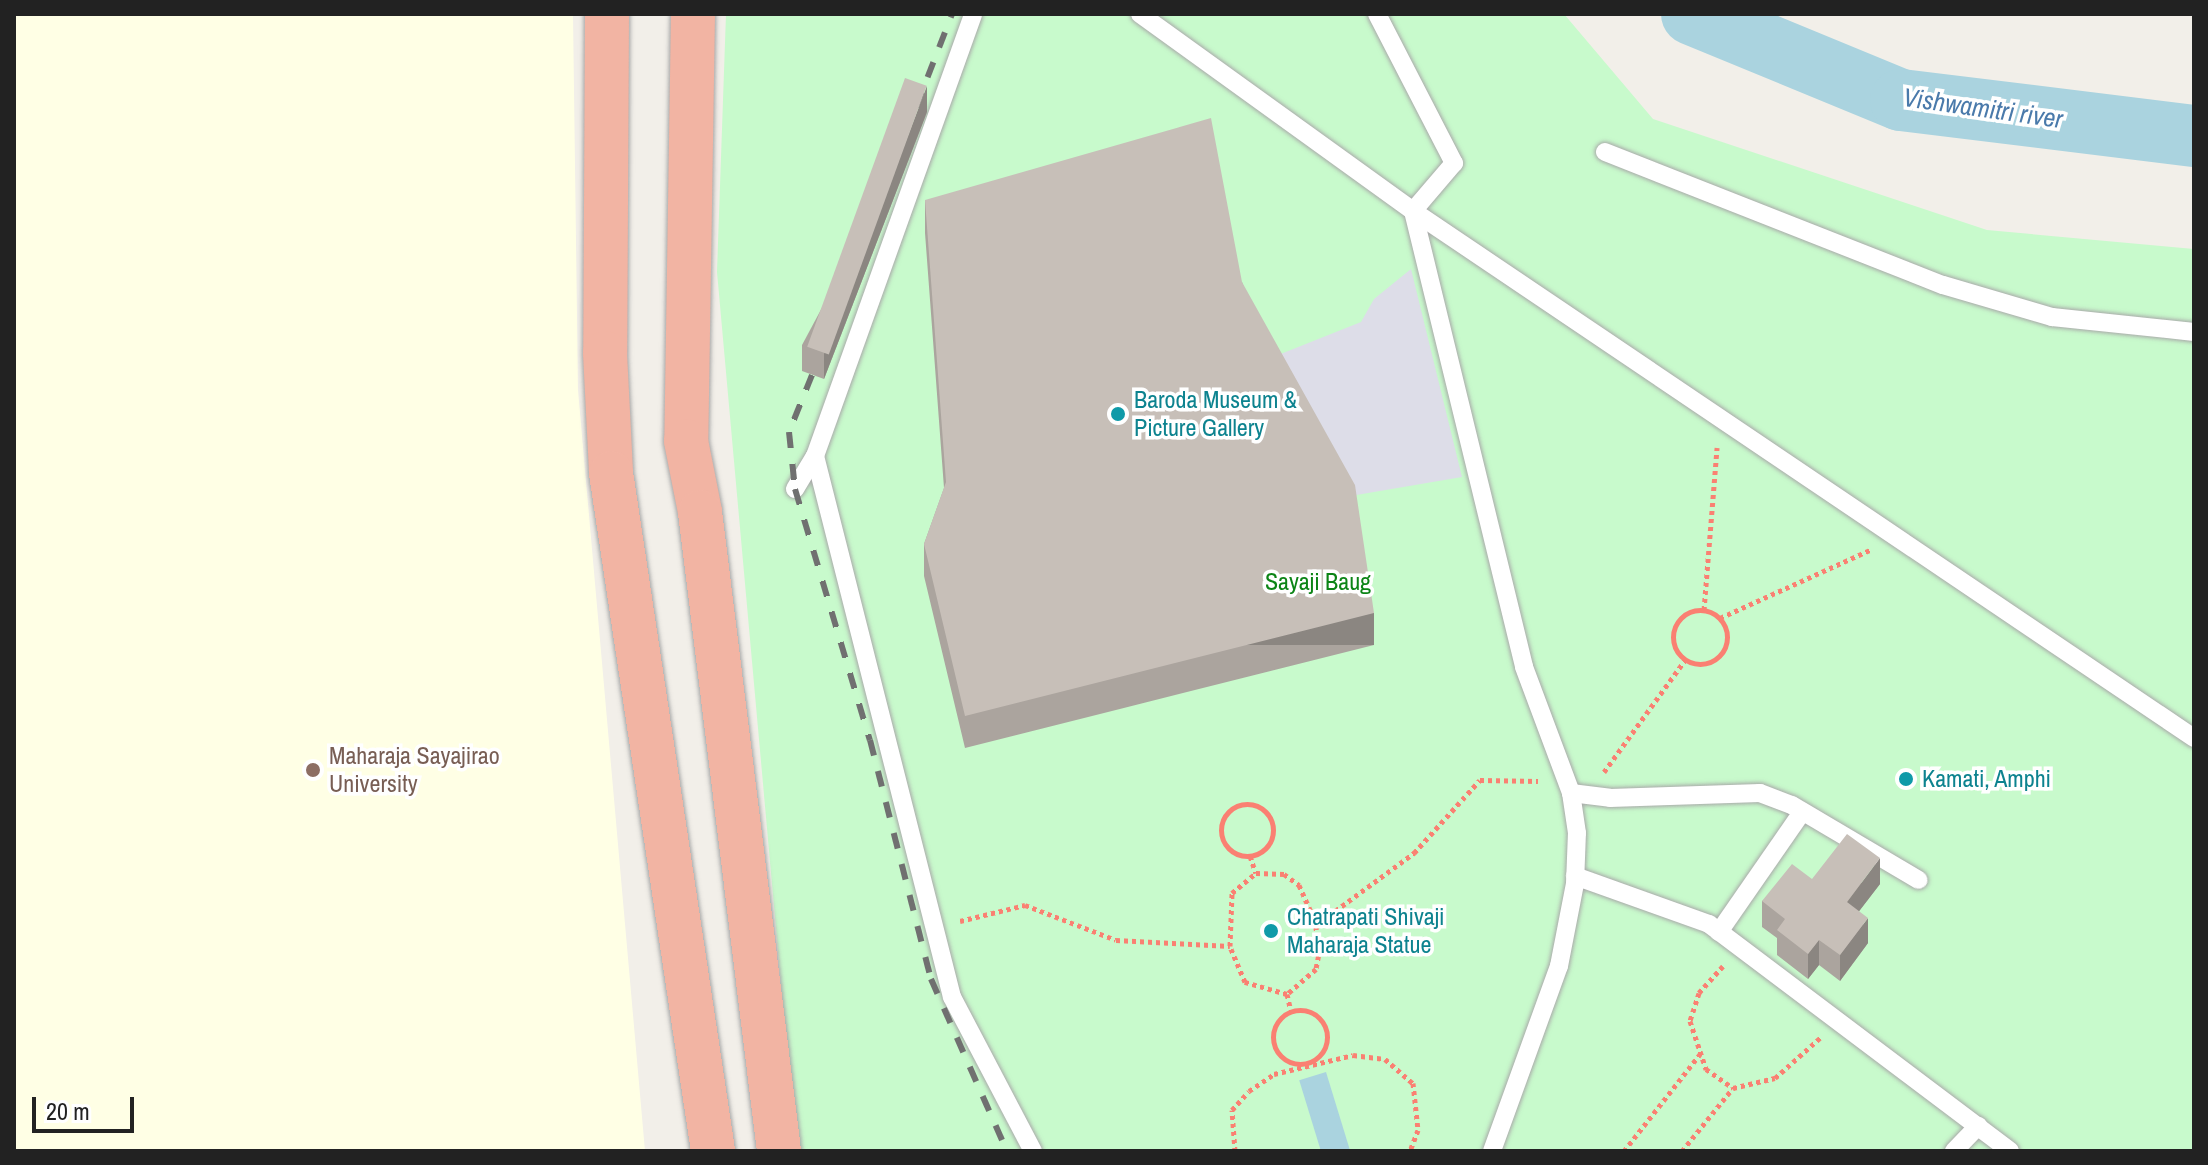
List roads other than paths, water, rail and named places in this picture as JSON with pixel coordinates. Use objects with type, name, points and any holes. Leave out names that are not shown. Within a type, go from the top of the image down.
[{"type":"highway","points":[[607,14],[605,353],[611,473],[713,1151]]},
{"type":"highway","points":[[693,14],[686,441],[708,574],[779,1151]]},
{"type":"lane","points":[[795,489],[815,456],[973,14]]},
{"type":"lane","points":[[1140,14],[1413,211],[2194,738]]},
{"type":"lane","points":[[1377,14],[1454,163],[1413,211]]},
{"type":"lane","points":[[1605,152],[1943,285],[2052,317],[2194,332]]},
{"type":"lane","points":[[1413,211],[1524,667],[1575,789],[1575,876],[1559,966],[1492,1151]]},
{"type":"lane","points":[[815,456],[931,928],[952,997],[1033,1151]]},
{"type":"lane","points":[[1575,789],[1760,793],[1802,812],[1919,880]]},
{"type":"lane","points":[[1719,932],[1802,812]]},
{"type":"lane","points":[[1575,876],[1719,932],[2010,1151]]},
{"type":"lane","points":[[1954,1151],[1978,1126]]},
{"type":"water","points":[[1326,1072],[1350,1151],[1321,1151],[1299,1080]]},
{"type":"waterway","name":"Vishwamitri river","points":[[1692,14],[1901,100],[2194,136]]},
{"type":"railway","points":[[916,107],[952,14]]},
{"type":"railway","points":[[812,375],[789,432],[795,489],[870,740],[931,979],[1007,1151]]},
{"type":"place","name":"Baroda Museum & Picture Gallery","points":[[1118,414]]},
{"type":"place","name":"Maharaja Sayajirao University","points":[[313,770]]},
{"type":"place","name":"Kamati, Amphi","points":[[1906,779]]},
{"type":"place","name":"Chatrapati Shivaji Maharaja Statue","points":[[1271,931]]},
{"type":"park label","name":"Sayaji Baug","points":[[1318,582]]}]
